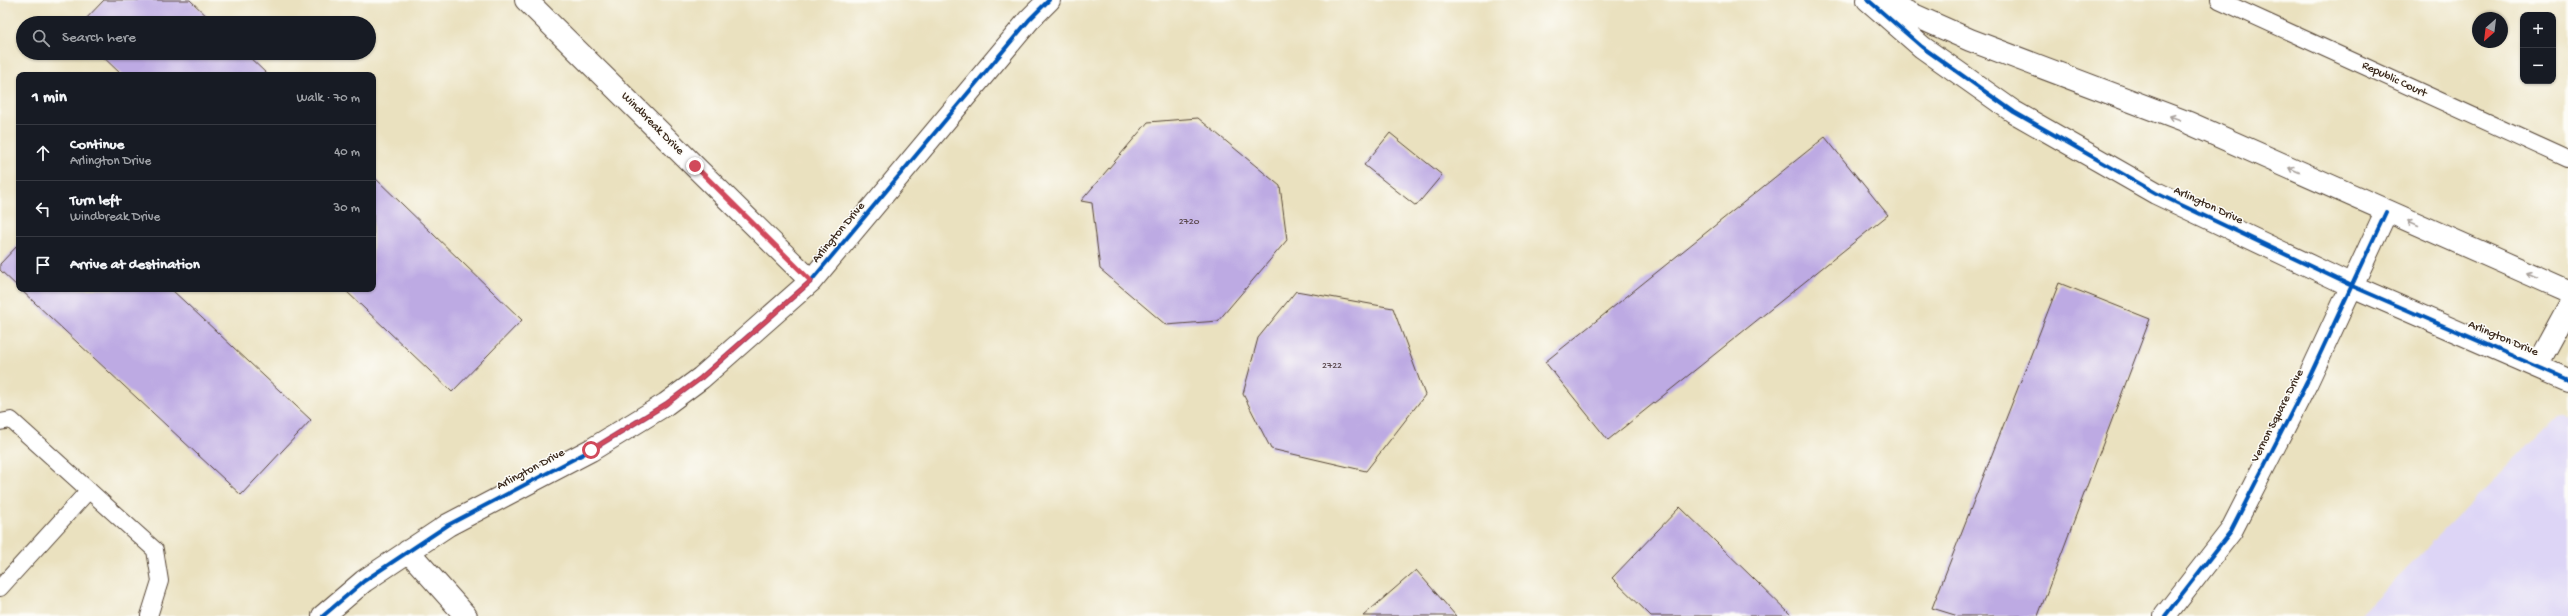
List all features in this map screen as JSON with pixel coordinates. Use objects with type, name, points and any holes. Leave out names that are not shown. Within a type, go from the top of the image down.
[{"type":"street","name":"Windbreak Drive","points":[[526,0],[811,281]]},
{"type":"street","name":"Arlington Drive","points":[[323,616],[364,581],[448,525],[591,450],[666,404],[701,378],[811,281],[1029,20],[1049,0]]},
{"type":"street","name":"Arlington Drive","points":[[1868,0],[1922,47],[2008,108],[2085,154],[2156,193],[2352,286],[2537,365],[2568,380]]},
{"type":"street","points":[[1880,0],[1977,42],[2189,123],[2386,212],[2568,291]]},
{"type":"street","name":"Vernon Square Drive","points":[[2165,616],[2231,531],[2307,382],[2386,212]]},
{"type":"street","points":[[2537,365],[2568,308]]},
{"type":"street","points":[[408,551],[466,616]]},
{"type":"lane","name":"Republic Court","points":[[2219,0],[2568,159]]},
{"type":"lane","points":[[0,422],[11,420],[155,550],[160,581],[149,616]]},
{"type":"lane","points":[[0,588],[89,490]]},
{"type":"shaded area","points":[[2561,412],[2568,415],[2568,616],[2359,616]]},
{"type":"building","points":[[104,0],[190,0],[207,16],[89,16]]},
{"type":"building","points":[[106,60],[252,60],[265,72],[119,72]]},
{"type":"building","points":[[1198,118],[1280,186],[1287,240],[1218,321],[1166,325],[1100,269],[1092,203],[1081,201],[1148,122]]},
{"type":"building","points":[[1390,133],[1442,175],[1416,206],[1364,165]]},
{"type":"building","points":[[1825,137],[1888,215],[1608,440],[1545,362]]},
{"type":"building","points":[[376,179],[522,320],[452,392],[347,292],[376,292]]},
{"type":"building","points":[[16,247],[16,285],[0,270],[0,264]]},
{"type":"building","points":[[2059,283],[2150,319],[2038,616],[1958,616],[1932,608]]},
{"type":"building","points":[[1296,291],[1393,308],[1425,395],[1366,471],[1271,449],[1243,394],[1258,338]]},
{"type":"building","points":[[23,292],[174,292],[311,420],[241,495]]},
{"type":"building","points":[[1680,507],[1792,616],[1651,616],[1612,578]]},
{"type":"building","points":[[1416,570],[1456,616],[1363,616]]},
{"type":"cycle path","points":[[323,616],[364,581],[448,525],[591,450],[666,404],[701,378],[811,281],[1029,20],[1049,0]]},
{"type":"cycle path","points":[[1868,0],[1922,47],[2014,112],[2156,193],[2352,286],[2568,380]]},
{"type":"cycle path","points":[[2165,616],[2231,531],[2307,382],[2386,212]]},
{"type":"route","points":[[591,450],[666,404],[701,378],[811,281],[695,166]]}]
